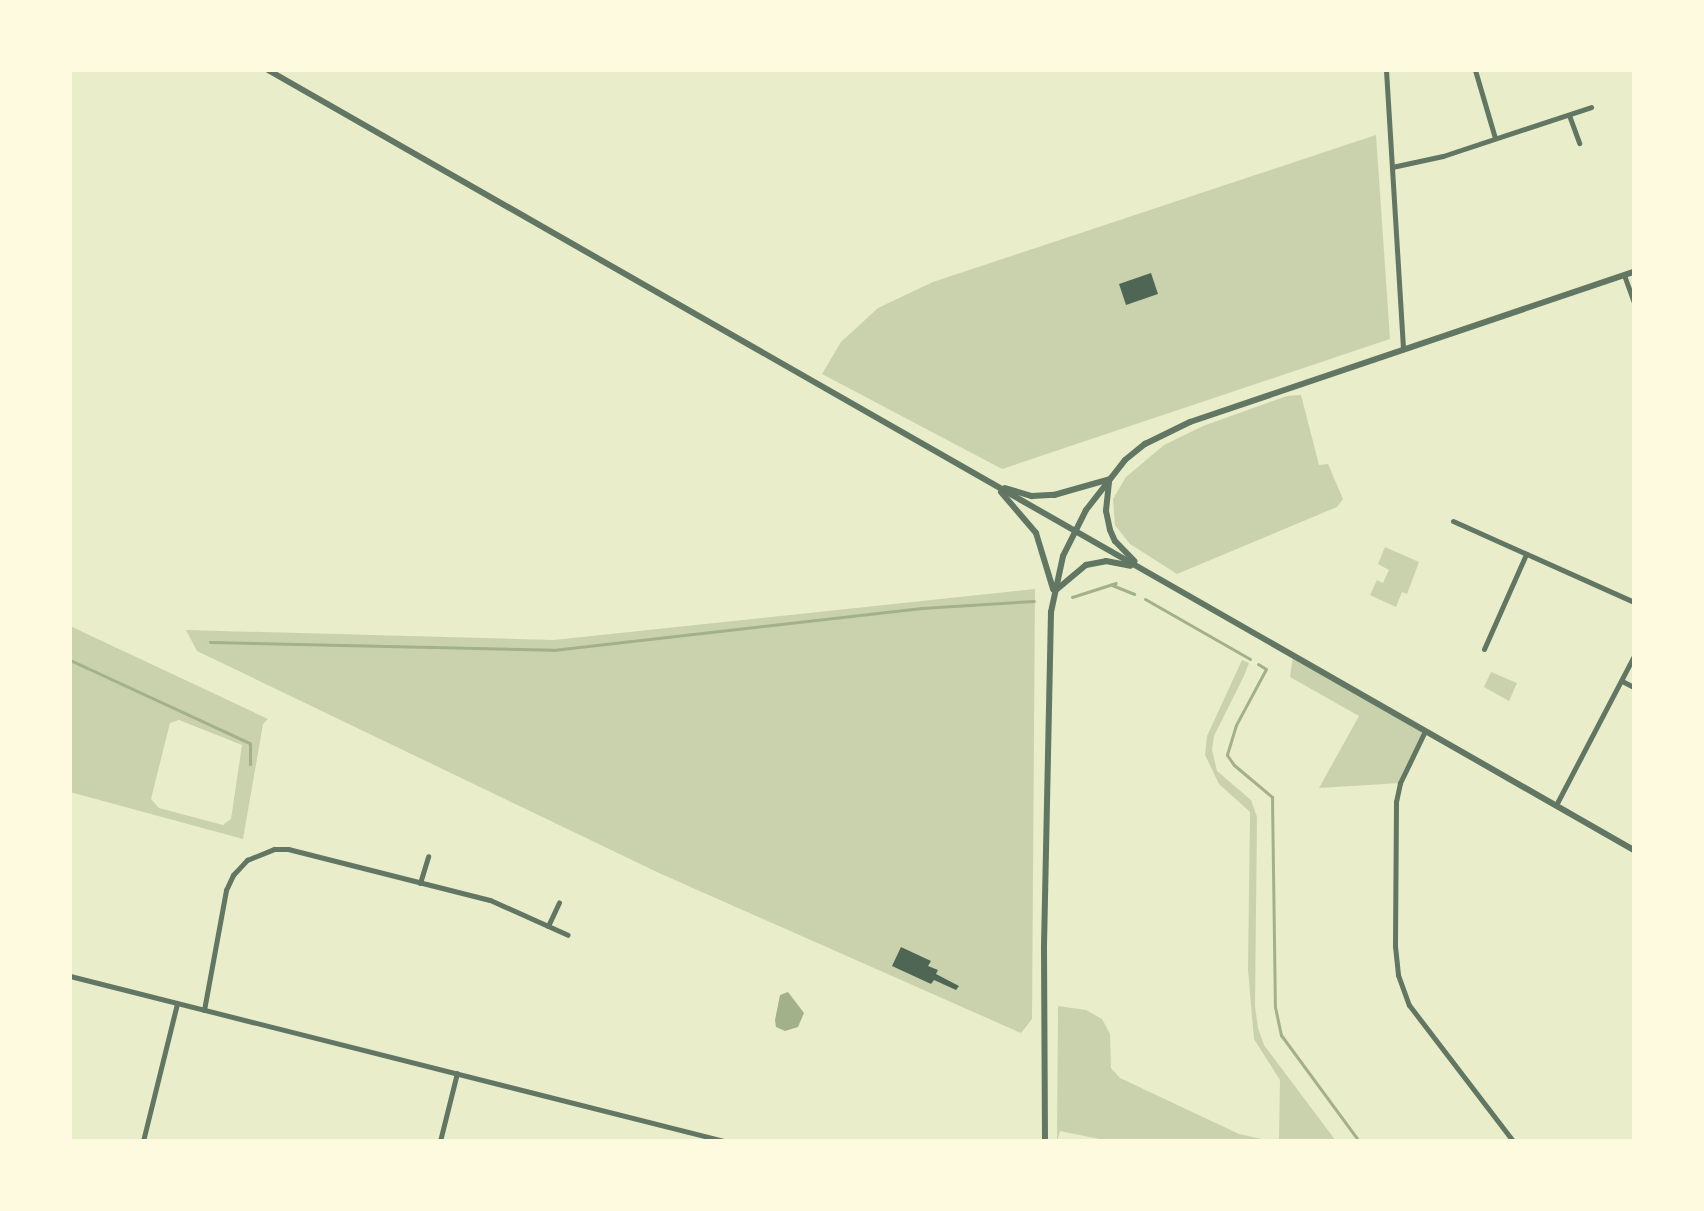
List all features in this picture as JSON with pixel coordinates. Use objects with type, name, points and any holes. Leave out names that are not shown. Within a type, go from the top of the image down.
[{"type":"street","points":[[268,70],[1634,850]]},
{"type":"street","points":[[1386,70],[1403,349]]},
{"type":"street","points":[[1475,70],[1495,138]]},
{"type":"street","points":[[1392,167],[1443,156],[1591,107]]},
{"type":"street","points":[[1569,115],[1579,143]]},
{"type":"street","points":[[1045,1141],[1044,946],[1051,612],[1058,569],[1074,530],[1125,460],[1145,444],[1190,422],[1634,272]]},
{"type":"street","points":[[1624,275],[1634,303]]},
{"type":"street","points":[[995,485],[1032,496],[1054,495],[1110,479]]},
{"type":"street","points":[[1110,479],[1106,511],[1110,530],[1115,541],[1140,568]]},
{"type":"street","points":[[995,485],[1036,533],[1054,592]]},
{"type":"street","points":[[1453,521],[1634,602]]},
{"type":"street","points":[[1484,649],[1526,554]]},
{"type":"street","points":[[1054,592],[1086,565],[1106,561],[1140,568]]},
{"type":"street","points":[[1556,805],[1634,656]]},
{"type":"street","points":[[1622,681],[1634,687]]},
{"type":"street","points":[[1425,731],[1400,783],[1396,802],[1395,946],[1398,975],[1409,1005],[1513,1141]]},
{"type":"street","points":[[204,1010],[226,890],[233,875],[247,860],[264,852],[288,849],[490,900],[568,935]]},
{"type":"street","points":[[420,883],[428,856]]},
{"type":"street","points":[[548,926],[559,902]]},
{"type":"street","points":[[70,976],[724,1141]]},
{"type":"street","points":[[143,1141],[177,1004]]},
{"type":"street","points":[[440,1141],[457,1073]]},
{"type":"shaded area","points":[[1376,135],[1390,339],[1002,469],[822,374],[841,342],[878,308],[933,282]]},
{"type":"shaded area","points":[[1301,395],[1319,465],[1328,464],[1343,499],[1337,507],[1177,574],[1130,544],[1115,525],[1113,499],[1126,477],[1164,445],[1203,426],[1287,396]]},
{"type":"shaded area","points":[[1385,547],[1419,562],[1407,594],[1402,592],[1396,607],[1370,595],[1377,580],[1383,583],[1389,570],[1378,564]]},
{"type":"shaded area","points":[[1035,589],[1032,1019],[1021,1033],[659,873],[197,651],[186,630],[554,640]]},
{"type":"shaded area","points":[[70,626],[268,719],[263,724],[243,839],[70,792]],"holes":[[[179,720],[242,745],[231,819],[223,825],[159,808],[151,799],[170,723]]]},
{"type":"shaded area","points":[[1293,656],[1424,730],[1400,783],[1319,788],[1359,716],[1290,677]]},
{"type":"shaded area","points":[[1242,660],[1249,663],[1214,736],[1212,750],[1217,771],[1251,800],[1257,817],[1255,1006],[1258,1028],[1264,1045],[1336,1141],[1279,1141],[1280,1080],[1254,1039],[1248,970],[1250,812],[1219,784],[1205,755],[1207,736]]},
{"type":"shaded area","points":[[1491,672],[1517,683],[1509,701],[1484,687]]},
{"type":"shaded area","points":[[788,992],[804,1013],[798,1027],[785,1031],[776,1027],[775,1020],[780,995]]},
{"type":"shaded area","points":[[1058,1006],[1086,1010],[1102,1019],[1110,1034],[1111,1068],[1120,1078],[1239,1134],[1271,1141],[1109,1141],[1060,1131],[1057,1141]]},
{"type":"building","points":[[1151,273],[1158,294],[1126,305],[1119,284]]},
{"type":"building","points":[[901,947],[931,961],[928,966],[938,970],[936,974],[959,986],[956,990],[934,980],[931,984],[892,966]]},
{"type":"waterway","points":[[1072,597],[1116,583]]},
{"type":"waterway","points":[[1112,585],[1134,594]]},
{"type":"waterway","points":[[1145,599],[1250,659]]},
{"type":"waterway","points":[[210,642],[553,650],[922,608],[1034,601]]},
{"type":"waterway","points":[[70,660],[250,743],[250,764]]},
{"type":"waterway","points":[[1258,664],[1266,669],[1236,725],[1227,755],[1234,765],[1272,797],[1275,1007],[1281,1035],[1359,1141]]}]
